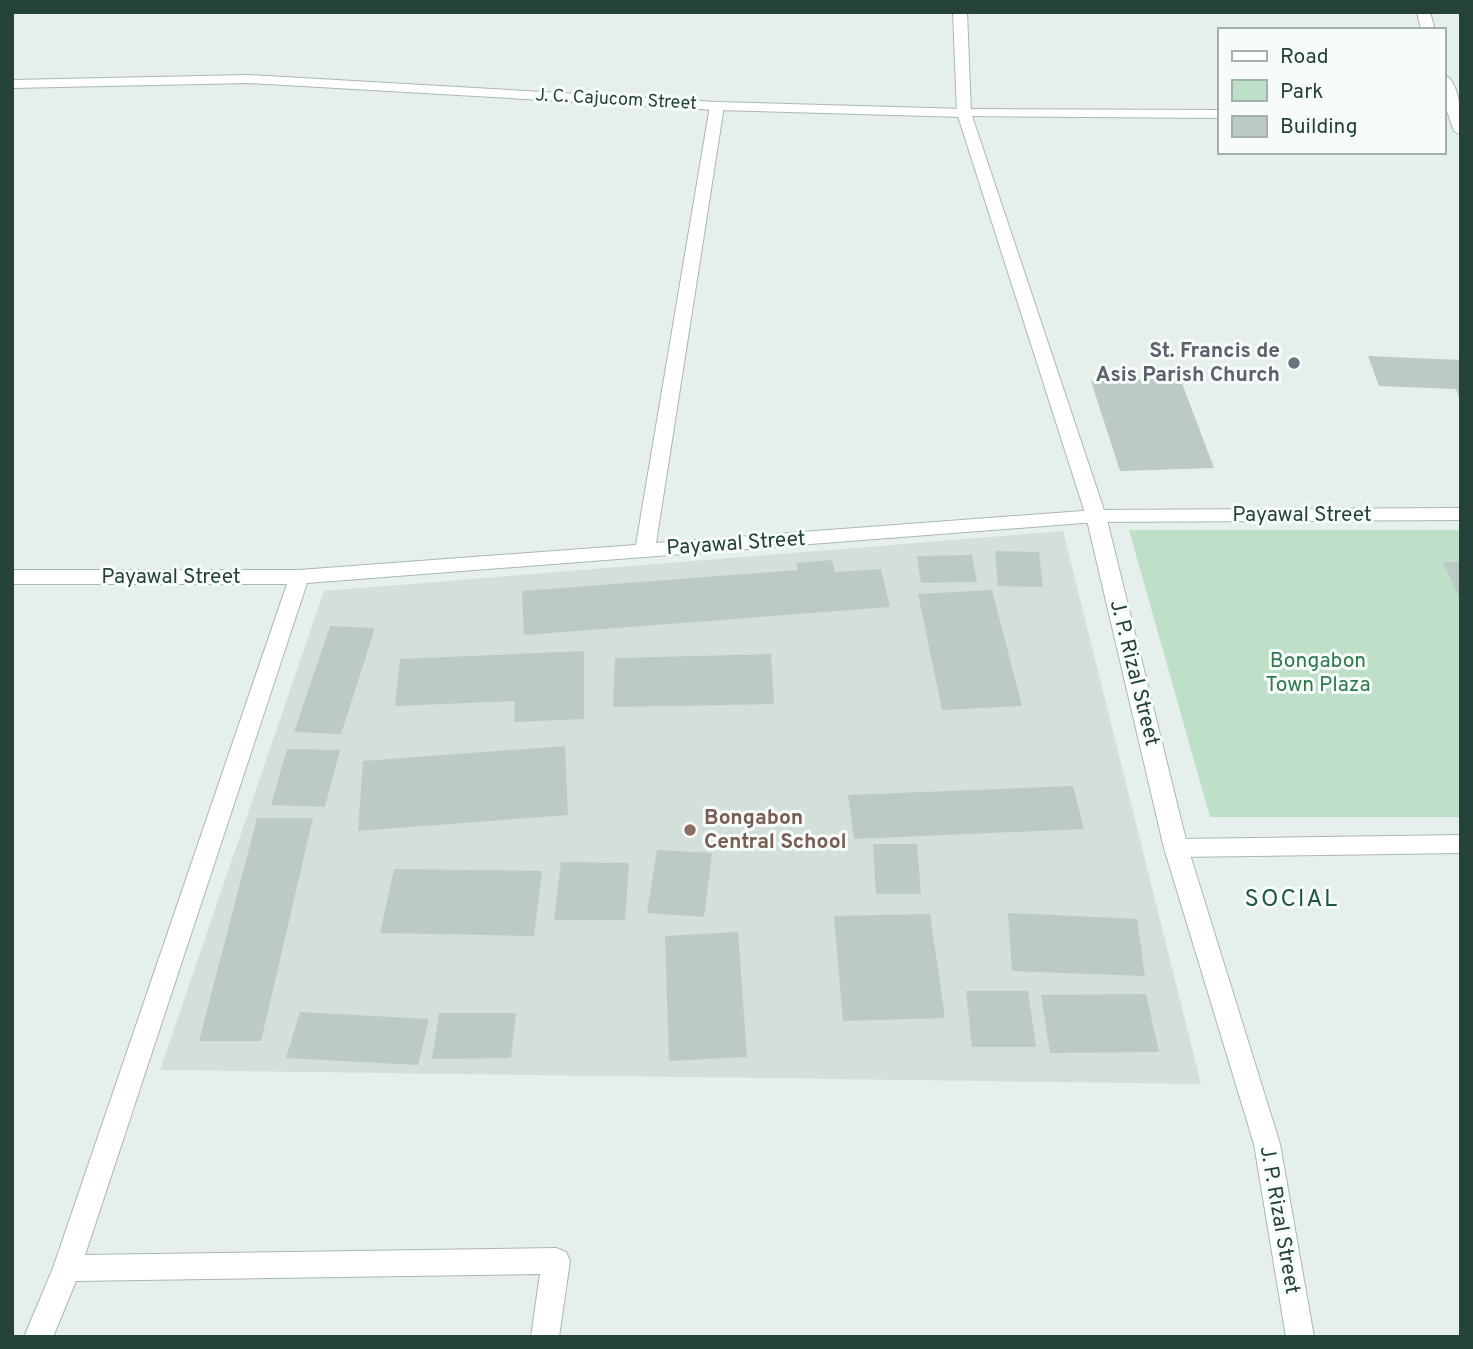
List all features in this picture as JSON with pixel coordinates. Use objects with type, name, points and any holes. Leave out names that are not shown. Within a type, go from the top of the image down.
[{"type":"street","name":"J. P. Rizal Street","points":[[960,12],[964,113],[1096,516],[1176,848],[1267,1144],[1300,1337]]},
{"type":"street","name":"J. C. Cajucom Street","points":[[12,84],[248,79],[718,106],[964,113],[1218,114]]},
{"type":"street","points":[[1445,86],[1453,116],[1461,131]]},
{"type":"street","points":[[645,551],[718,106]]},
{"type":"street","name":"Payawal Street","points":[[12,577],[299,577],[1096,516],[1461,514]]},
{"type":"street","points":[[38,1337],[67,1268],[299,577]]},
{"type":"street","points":[[1176,848],[1461,844]]},
{"type":"street","points":[[67,1268],[556,1261],[545,1337]]},
{"type":"shaded area","name":"Bongabon Central School","points":[[1063,531],[1201,1084],[160,1070],[324,591]]},
{"type":"green space","name":"Bongabon Town Plaza","points":[[1129,530],[1461,530],[1461,817],[1210,817]]},
{"type":"building","points":[[1368,356],[1461,360],[1461,402],[1456,389],[1379,386]]},
{"type":"building","points":[[1180,378],[1214,468],[1120,471],[1091,381]]},
{"type":"building","points":[[995,551],[1039,552],[1043,587],[998,586]]},
{"type":"building","points":[[972,555],[977,582],[921,583],[917,556]]},
{"type":"building","points":[[832,560],[835,572],[881,569],[890,607],[524,635],[522,591],[798,570],[796,563]]},
{"type":"building","points":[[1443,562],[1461,562],[1461,601]]},
{"type":"building","points":[[992,590],[1022,706],[942,710],[918,594]]},
{"type":"building","points":[[330,626],[375,628],[341,734],[294,732]]},
{"type":"building","points":[[584,651],[584,719],[514,722],[515,701],[395,706],[400,659]]},
{"type":"building","points":[[771,654],[774,704],[613,707],[615,658]]},
{"type":"building","points":[[565,746],[568,815],[358,831],[363,761]]},
{"type":"building","points":[[287,749],[340,750],[325,807],[271,805]]},
{"type":"building","points":[[1073,786],[1084,829],[854,839],[848,795]]},
{"type":"building","points":[[257,818],[313,818],[261,1041],[199,1041]]},
{"type":"building","points":[[873,844],[917,844],[921,894],[876,894]]},
{"type":"building","points":[[657,850],[712,853],[704,917],[647,913]]},
{"type":"building","points":[[561,862],[629,863],[625,920],[554,920]]},
{"type":"building","points":[[394,869],[542,871],[534,936],[380,933]]},
{"type":"building","points":[[1008,913],[1137,919],[1145,976],[1012,971]]},
{"type":"building","points":[[930,914],[945,1018],[843,1021],[834,916]]},
{"type":"building","points":[[738,932],[747,1057],[669,1061],[665,936]]},
{"type":"building","points":[[966,991],[1028,991],[1036,1047],[972,1047]]},
{"type":"building","points":[[1146,994],[1159,1052],[1050,1053],[1041,995]]},
{"type":"building","points":[[300,1012],[429,1019],[418,1065],[286,1058]]},
{"type":"building","points":[[439,1013],[516,1013],[511,1058],[432,1059]]},
{"type":"place","name":"St. Francis de Asis Parish Church","points":[[1294,363]]},
{"type":"place","name":"Bongabon Central School","points":[[690,830]]},
{"type":"district","name":"SOCIAL","points":[[1292,900]]}]
